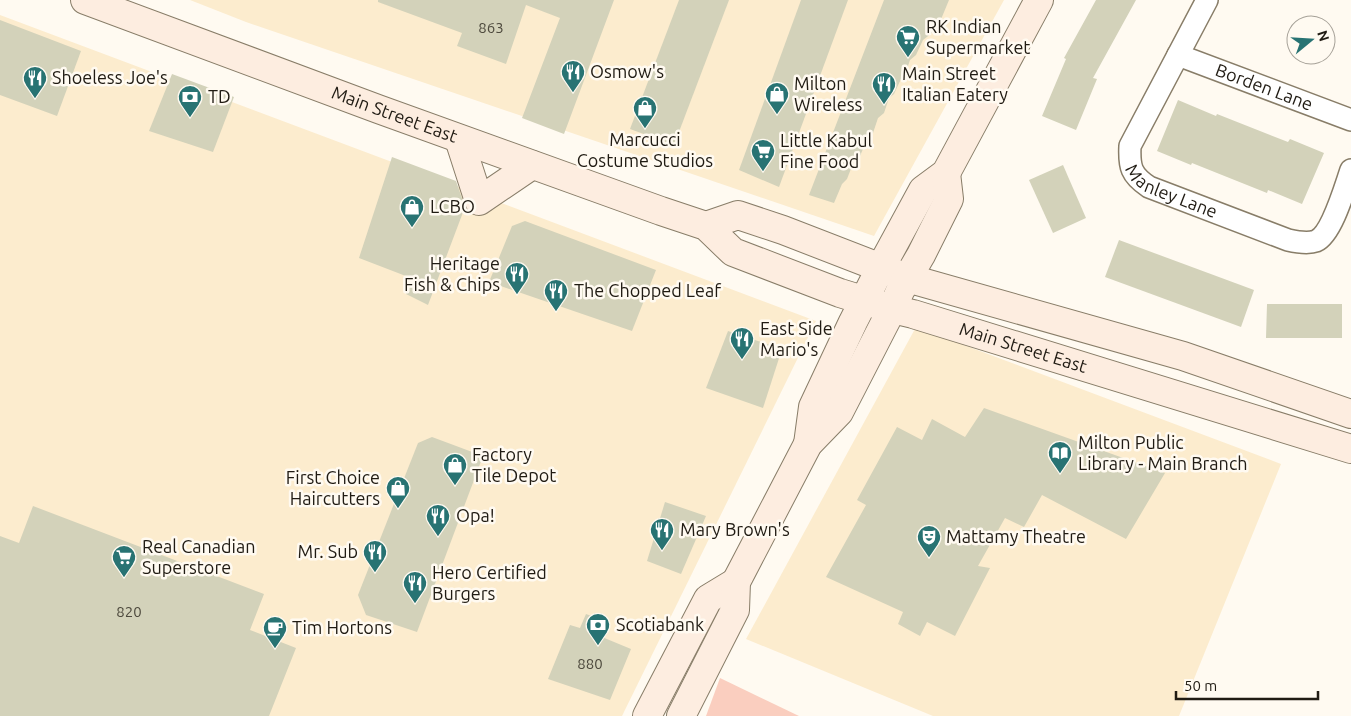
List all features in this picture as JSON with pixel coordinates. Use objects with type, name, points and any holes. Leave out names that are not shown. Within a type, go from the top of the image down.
[{"type":"main road","name":"Main Street East","points":[[85,0],[459,139],[706,226],[733,252],[840,293],[872,284],[899,293],[1183,356],[1351,414]]},
{"type":"main road","points":[[808,444],[813,407],[872,284],[923,190],[946,173],[1039,0]]},
{"type":"main road","points":[[459,139],[479,201],[532,165]]},
{"type":"main road","points":[[681,716],[735,610],[736,582],[808,444],[839,412],[949,199],[946,173]]},
{"type":"main road","name":"Main Street East","points":[[706,226],[738,216],[792,234],[858,258],[872,284]]},
{"type":"main road","name":"Main Street East","points":[[899,293],[913,314],[1351,449]]},
{"type":"main road","points":[[647,716],[708,599],[736,582]]},
{"type":"street","name":"Manley Lane","points":[[1207,0],[1130,146],[1129,161],[1132,172],[1149,187],[1288,240],[1308,242],[1316,241],[1325,234],[1331,225],[1351,170]]},
{"type":"street","name":"Borden Lane","points":[[1178,55],[1351,120]]},
{"type":"shaded area","points":[[190,0],[1004,0],[874,236],[246,22]]},
{"type":"shaded area","points":[[0,15],[816,321],[622,716],[0,716]]},
{"type":"shaded area","points":[[916,327],[1281,464],[1179,716],[933,716],[746,639]]},
{"type":"shaded area","points":[[720,678],[799,716],[706,716]]},
{"type":"building","points":[[378,0],[614,0],[564,134],[522,118],[560,18],[526,5],[506,64],[457,46],[462,33],[378,2]]},
{"type":"building","points":[[679,0],[729,0],[674,145],[630,129]]},
{"type":"building","points":[[801,0],[848,0],[779,187],[739,170]]},
{"type":"building","points":[[884,0],[949,0],[937,29],[923,40],[916,55],[910,60],[905,75],[894,94],[889,98],[884,113],[878,118],[873,133],[868,137],[860,156],[854,161],[834,203],[809,195]]},
{"type":"building","points":[[1096,0],[1136,0],[1093,78],[1097,79],[1076,130],[1042,116],[1066,59],[1064,58]]},
{"type":"building","points":[[0,20],[81,51],[57,116],[0,95]]},
{"type":"building","points":[[172,74],[234,97],[213,152],[149,131]]},
{"type":"building","points":[[1178,100],[1216,116],[1217,114],[1288,142],[1290,139],[1324,153],[1302,204],[1268,190],[1267,193],[1157,151]]},
{"type":"building","points":[[392,157],[456,181],[465,207],[428,305],[406,294],[411,278],[359,258]]},
{"type":"building","points":[[1063,165],[1086,218],[1053,233],[1029,180]]},
{"type":"building","points":[[525,221],[656,270],[632,331],[489,282],[512,226]]},
{"type":"building","points":[[1119,240],[1254,290],[1241,327],[1105,277]]},
{"type":"building","points":[[1267,304],[1342,304],[1342,338],[1266,338]]},
{"type":"building","points":[[728,331],[782,349],[763,408],[706,388]]},
{"type":"building","points":[[984,408],[1165,473],[1126,539],[1042,495],[1024,527],[1005,518],[978,566],[990,568],[955,636],[927,622],[920,636],[898,624],[903,612],[826,577],[866,505],[857,500],[897,427],[922,440],[932,419],[965,437]]},
{"type":"building","points":[[432,437],[483,456],[417,632],[366,615],[358,595],[418,443]]},
{"type":"building","points":[[665,502],[706,516],[681,574],[647,561]]},
{"type":"building","points":[[33,506],[264,594],[250,630],[296,648],[269,716],[0,716],[0,536],[19,543]]},
{"type":"building","points":[[586,614],[608,622],[602,637],[631,649],[610,700],[548,679],[570,625],[580,628]]},
{"type":"place","name":"RK Indian Supermarket","points":[[908,58]]},
{"type":"place","name":"Osmow's","points":[[573,93]]},
{"type":"place","name":"Shoeless Joe's","points":[[35,99]]},
{"type":"place","name":"Main Street Italian Eatery","points":[[884,105]]},
{"type":"place","name":"Milton Wireless","points":[[777,115]]},
{"type":"place","name":"TD","points":[[190,118]]},
{"type":"place","name":"Marcucci Costume Studios","points":[[645,129]]},
{"type":"place","name":"Little Kabul Fine Food","points":[[763,172]]},
{"type":"place","name":"LCBO","points":[[412,228]]},
{"type":"place","name":"Heritage Fish & Chips","points":[[517,295]]},
{"type":"place","name":"The Chopped Leaf","points":[[556,312]]},
{"type":"place","name":"East Side Mario's","points":[[742,360]]},
{"type":"place","name":"Milton Public Library - Main Branch","points":[[1060,474]]},
{"type":"place","name":"Factory Tile Depot","points":[[455,486]]},
{"type":"place","name":"First Choice Haircutters","points":[[398,509]]},
{"type":"place","name":"Opa!","points":[[438,537]]},
{"type":"place","name":"Mary Brown's","points":[[662,551]]},
{"type":"place","name":"Mattamy Theatre","points":[[929,558]]},
{"type":"place","name":"Mr. Sub","points":[[375,573]]},
{"type":"place","name":"Real Canadian Superstore","points":[[124,578]]},
{"type":"place","name":"Hero Certified Burgers","points":[[415,604]]},
{"type":"place","name":"Scotiabank","points":[[598,646]]},
{"type":"place","name":"Tim Hortons","points":[[275,649]]}]
